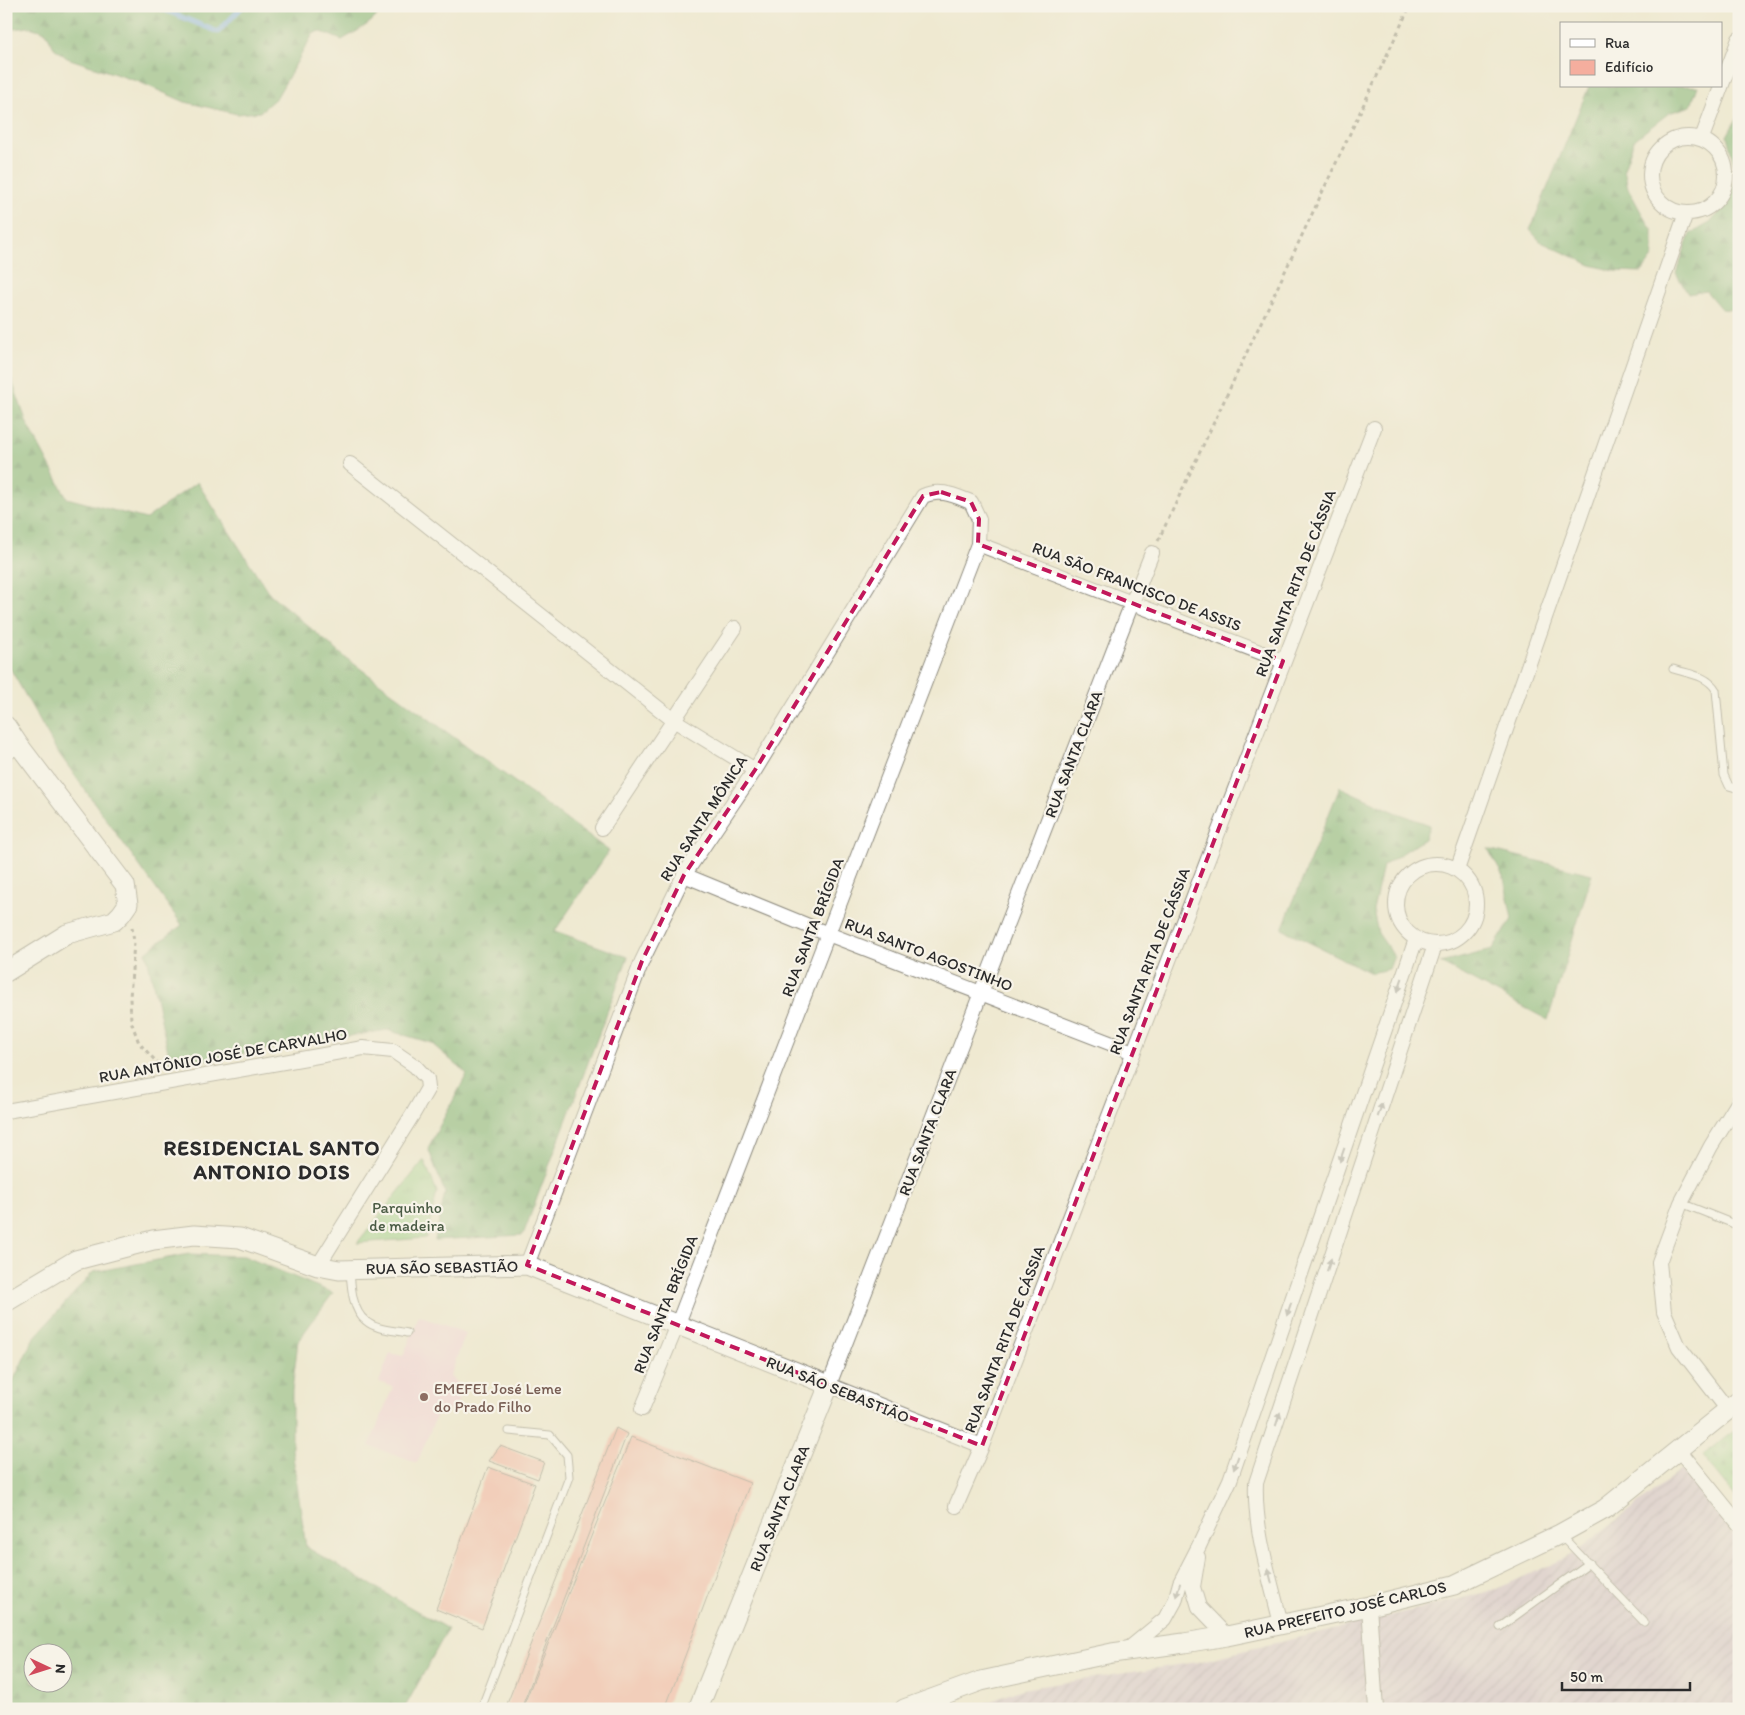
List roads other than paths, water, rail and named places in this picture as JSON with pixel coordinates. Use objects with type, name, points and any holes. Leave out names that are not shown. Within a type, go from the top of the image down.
[{"type":"street","points":[[1722,84],[1739,39]]},
{"type":"street","points":[[1702,138],[1721,88]]},
{"type":"street","points":[[1692,136],[1702,138],[1722,156],[1727,171],[1725,188],[1716,202],[1702,210],[1686,213],[1677,212],[1659,199],[1652,188],[1650,176],[1652,163],[1658,152],[1667,142],[1679,137],[1692,136]]},
{"type":"street","points":[[1457,870],[1686,213]]},
{"type":"street","name":"RUA SANTA RITA DE CÁSSIA","points":[[956,1506],[982,1446],[1374,428]]},
{"type":"street","points":[[350,464],[673,719],[755,770]]},
{"type":"street","name":"RUA SANTA BRÍGIDA","points":[[642,1409],[677,1325],[978,544],[979,519],[972,502],[940,492],[932,492],[923,496]]},
{"type":"street","name":"RUA SANTA MÔNICA","points":[[527,1265],[642,961],[684,875],[755,770],[923,496]]},
{"type":"street","name":"RUA SÃO FRANCISCO DE ASSIS","points":[[978,544],[1283,661]]},
{"type":"street","name":"RUA SANTA CLARA","points":[[698,1709],[829,1385],[1152,553]]},
{"type":"street","points":[[602,828],[735,628]]},
{"type":"street","points":[[6,726],[12,749],[125,885],[128,904],[114,921],[67,934],[6,972]]},
{"type":"street","points":[[1439,864],[1457,870],[1467,878],[1474,890],[1476,902],[1475,916],[1469,928],[1460,937],[1448,943],[1435,945],[1416,939],[1402,925],[1396,906],[1398,892],[1404,880],[1414,871],[1426,865],[1439,864]]},
{"type":"street","name":"RUA SANTO AGOSTINHO","points":[[684,875],[828,934],[1133,1052]]},
{"type":"street","points":[[1125,1651],[1166,1619],[1175,1601],[1180,1583],[1230,1480],[1416,939]]},
{"type":"street","points":[[1281,1624],[1259,1531],[1255,1505],[1256,1483],[1435,945]]},
{"type":"street","name":"RUA ANTÔNIO JOSÉ DE CARVALHO","points":[[6,1111],[363,1048],[393,1051],[415,1066],[427,1079],[428,1088],[414,1114],[318,1266]]},
{"type":"street","points":[[1733,1405],[1679,1347],[1664,1312],[1659,1262],[1681,1203],[1711,1146],[1739,1101]]},
{"type":"street","name":"RUA SÃO SEBASTIÃO","points":[[6,1302],[76,1260],[153,1240],[194,1235],[240,1238],[318,1266],[339,1270],[527,1265],[982,1446]]},
{"type":"street","name":"RUA PREFEITO JOSÉ CARLOS","points":[[904,1709],[981,1681],[1125,1651],[1227,1636],[1369,1606],[1454,1584],[1560,1534],[1605,1509],[1733,1405]]},
{"type":"street","points":[[1679,1450],[1739,1524]]},
{"type":"street","points":[[1199,1546],[1194,1587],[1199,1607],[1227,1636]]},
{"type":"street","points":[[1369,1606],[1376,1709]]},
{"type":"lane","points":[[1673,669],[1705,679],[1716,690],[1724,775],[1729,786],[1739,789]]},
{"type":"lane","points":[[1681,1203],[1739,1226]]},
{"type":"lane","points":[[350,1270],[352,1289],[358,1309],[365,1321],[382,1328],[407,1333]]},
{"type":"lane","points":[[481,1709],[569,1477],[567,1455],[550,1435],[509,1431]]},
{"type":"lane","points":[[1560,1534],[1644,1622]]},
{"type":"lane","points":[[1500,1627],[1589,1563]]},
{"type":"waterway","points":[[155,6],[218,32],[243,6]]},
{"type":"place","name":"EMEFEI José Leme do Prado Filho","points":[[424,1397]]},
{"type":"district","name":"RESIDENCIAL SANTO ANTONIO DOIS","points":[[272,1160]]},
{"type":"park label","name":"Parquinho de madeira","points":[[407,1216]]}]
